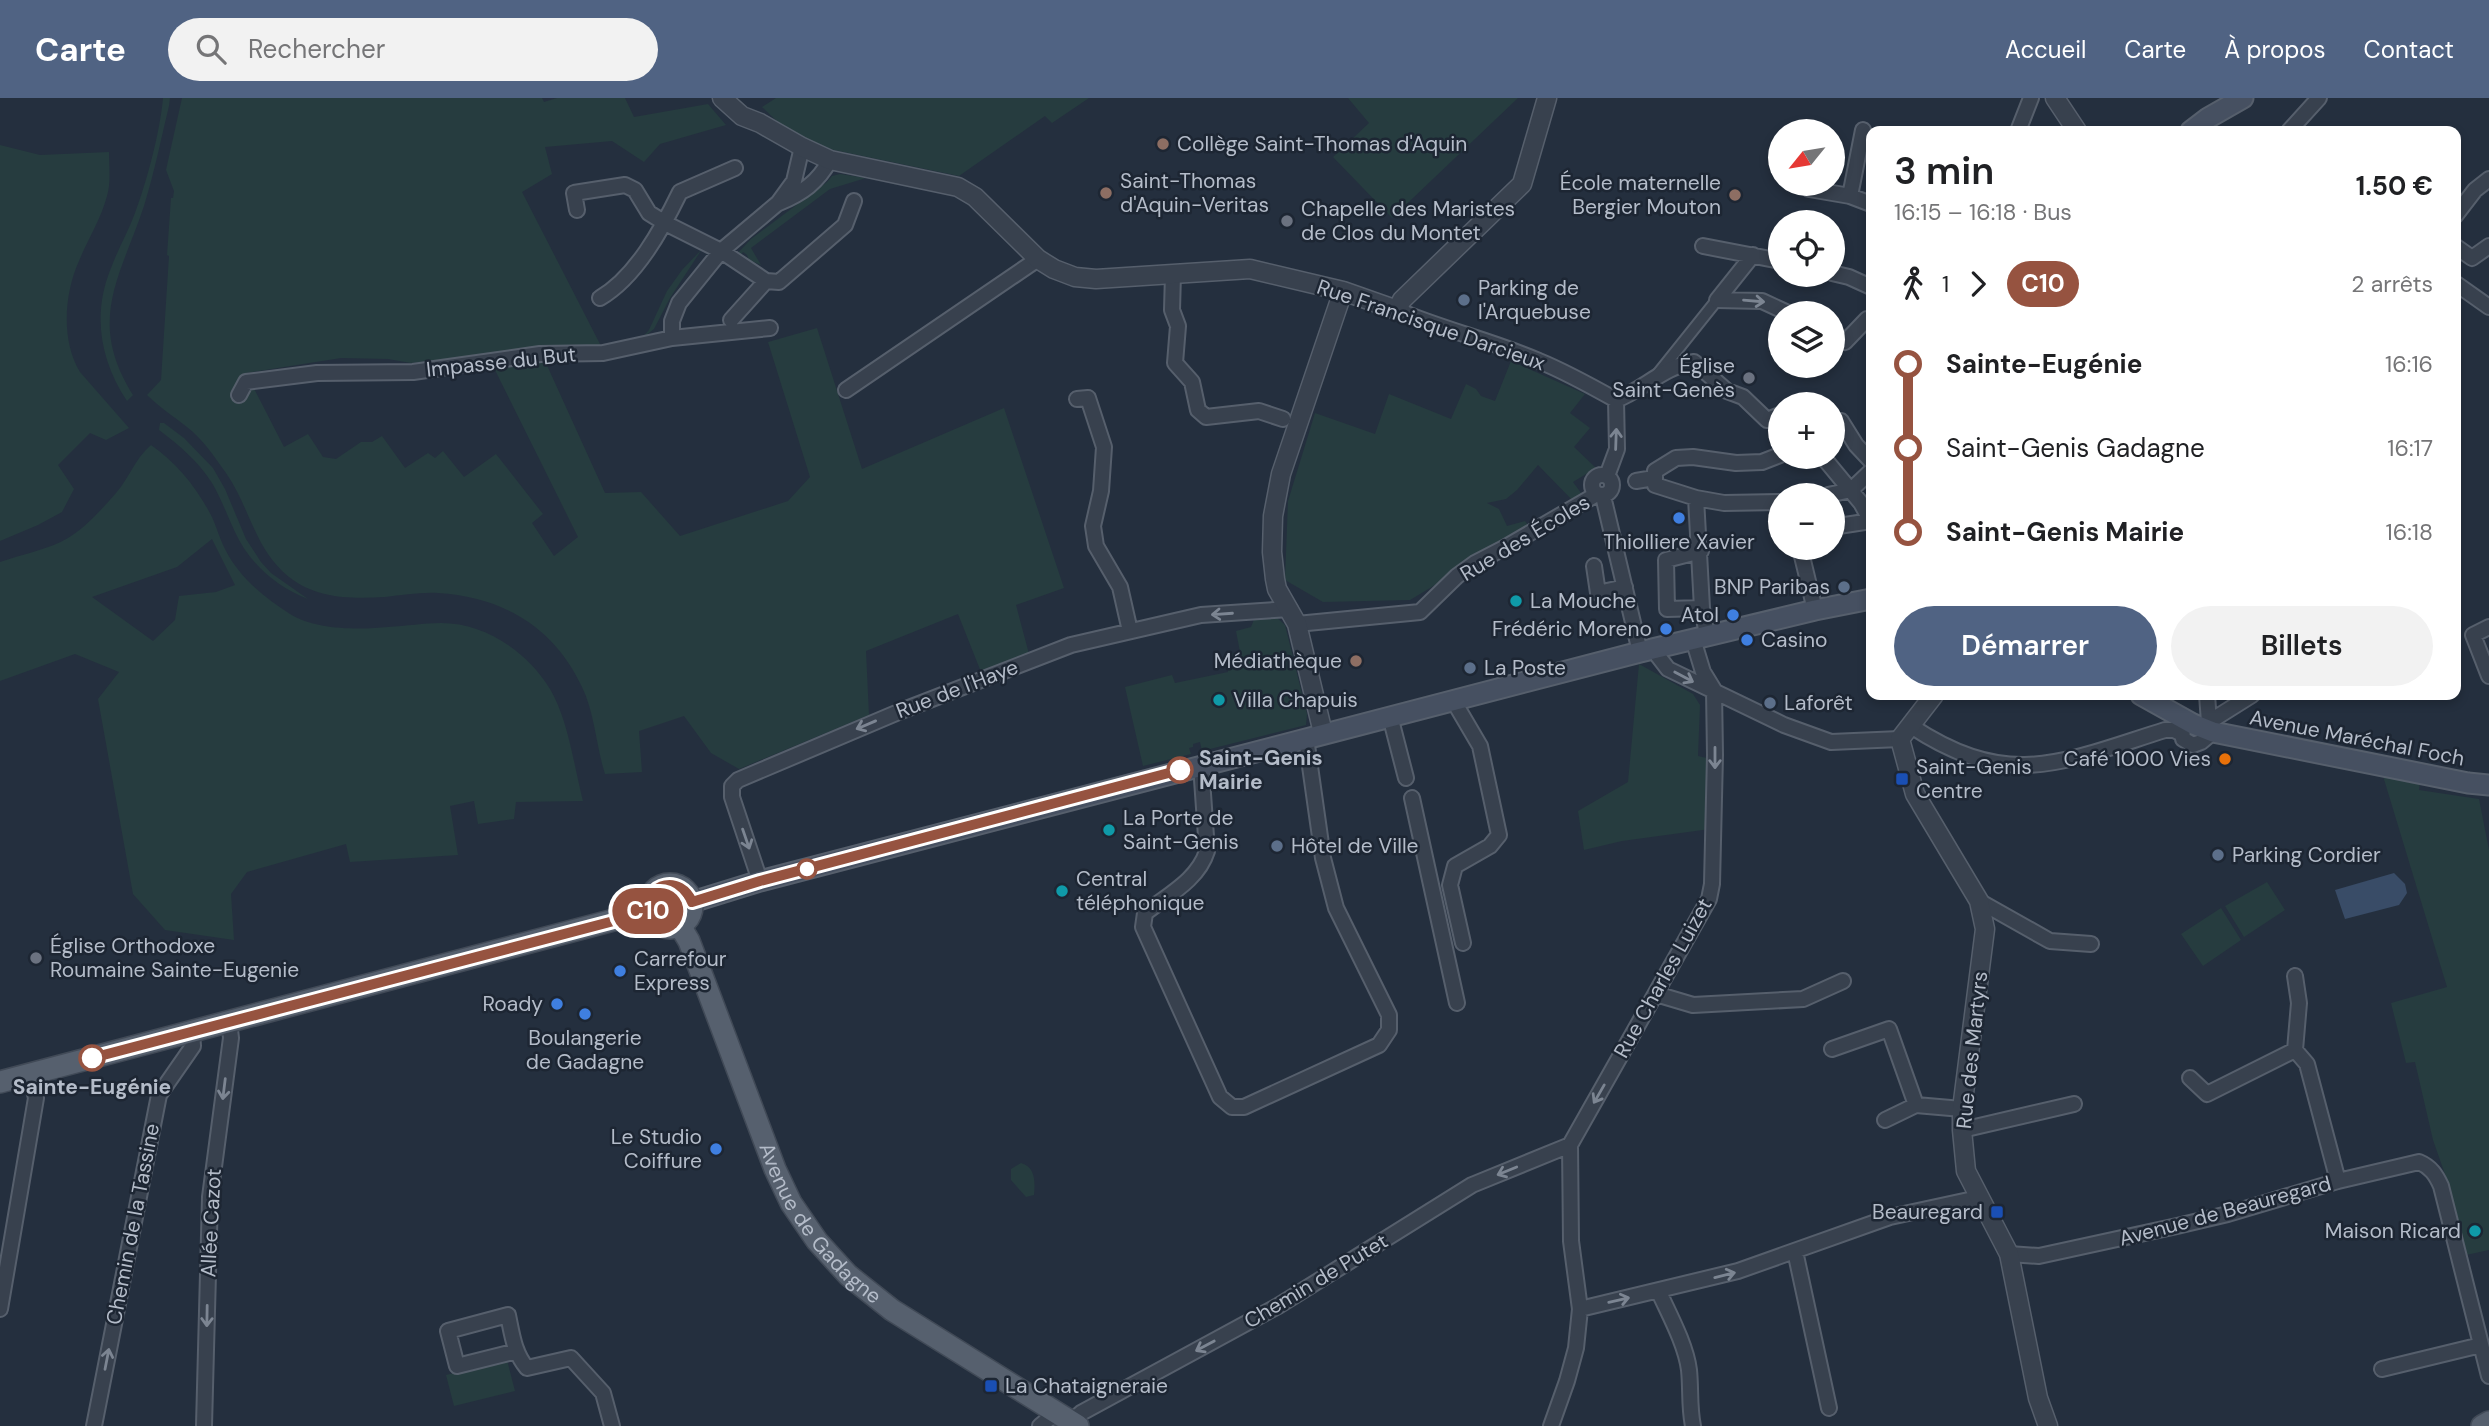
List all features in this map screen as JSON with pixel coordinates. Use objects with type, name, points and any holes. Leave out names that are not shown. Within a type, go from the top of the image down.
[{"type":"main road","points":[[2197,126],[2244,98]]},
{"type":"main road","points":[[692,902],[760,881],[1315,735],[1700,637],[1866,600]]},
{"type":"main road","name":"Avenue Maréchal Foch","points":[[2148,700],[2183,726],[2209,728],[2456,781],[2489,785]]},
{"type":"main road","points":[[664,885],[682,887],[692,902],[690,916],[680,926],[667,929],[655,923],[648,911],[652,892],[664,885]]},
{"type":"main road","points":[[0,1082],[648,911]]},
{"type":"main road","name":"Avenue de Gadagne","points":[[680,926],[689,941],[775,1169],[791,1203],[817,1241],[848,1275],[892,1310],[1062,1423]]},
{"type":"main road","points":[[2482,1426],[2489,1422]]},
{"type":"street","name":"Rue Francisque Darcieux","points":[[722,98],[742,116],[778,132]]},
{"type":"street","name":"Rue Francisque Darcieux","points":[[737,98],[778,132],[830,160],[958,187],[975,197],[1038,259],[1054,269],[1082,278],[1251,269],[1343,290],[1429,323],[1539,360],[1616,400]]},
{"type":"street","points":[[1397,310],[1402,300],[1522,184],[1547,98]]},
{"type":"street","points":[[2020,126],[2031,98]]},
{"type":"street","points":[[2055,98],[2074,126]]},
{"type":"street","points":[[2294,126],[2319,98]]},
{"type":"street","points":[[1850,197],[1863,130]]},
{"type":"street","points":[[672,338],[672,321],[679,303],[721,251],[778,203],[794,181],[802,147]]},
{"type":"street","points":[[778,203],[799,194],[817,181],[830,160]]},
{"type":"street","points":[[600,298],[614,290],[661,233],[680,192],[735,169]]},
{"type":"street","points":[[2461,208],[2475,190],[2489,179]]},
{"type":"street","points":[[577,210],[574,193],[625,185],[635,190],[649,213],[721,251],[766,281],[779,282],[845,225],[854,201]]},
{"type":"street","points":[[1845,196],[1866,202]]},
{"type":"street","points":[[1703,246],[1768,258]]},
{"type":"street","points":[[2461,250],[2472,258],[2489,246]]},
{"type":"street","points":[[1655,377],[1753,255]]},
{"type":"street","points":[[846,390],[1038,259]]},
{"type":"street","points":[[1173,274],[1172,310],[1178,326],[1175,363],[1192,382],[1198,410],[1206,417],[1259,411],[1283,419]]},
{"type":"street","points":[[1845,276],[1866,285]]},
{"type":"street","points":[[731,320],[766,281]]},
{"type":"street","points":[[2461,287],[2489,307]]},
{"type":"street","points":[[1201,765],[1207,851],[1204,861],[1187,881],[1145,913],[1143,927],[1220,1097],[1232,1107],[1244,1107],[1379,1045],[1389,1030],[1389,1016],[1336,908],[1322,858],[1315,735],[1294,616],[1278,589],[1272,552],[1276,496],[1281,474],[1343,290]]},
{"type":"street","points":[[1717,300],[1762,301],[1768,304]]},
{"type":"street","points":[[1845,342],[1866,319]]},
{"type":"street","name":"Impasse du But","points":[[239,395],[246,382],[258,380],[317,373],[413,372],[540,354],[603,353],[672,338],[769,328]]},
{"type":"street","points":[[1768,420],[1743,397],[1727,391],[1694,362],[1685,363],[1655,377],[1631,395],[1616,400],[1617,449],[1613,486],[1625,587],[1648,650],[1658,656],[1668,669],[1784,724],[1831,742],[1905,733],[1981,761],[2011,766],[2069,760],[2183,726]]},
{"type":"street","points":[[1077,399],[1087,398],[1104,447],[1101,491],[1093,526],[1096,546],[1120,587],[1130,631]]},
{"type":"street","points":[[1845,427],[1866,456]]},
{"type":"street","points":[[1613,486],[1655,474],[1676,458],[1693,457],[1736,463],[1768,460]]},
{"type":"street","points":[[1833,469],[1866,513]]},
{"type":"street","points":[[1655,474],[1655,485],[1696,498],[1732,504],[1768,502]]},
{"type":"street","points":[[1845,491],[1851,490],[1866,476]]},
{"type":"street","name":"Rue des Écoles","points":[[1294,616],[1420,612],[1457,576],[1475,563],[1613,486]]},
{"type":"street","name":"Rue Charles Luizet","points":[[1570,1145],[1709,899],[1712,884],[1714,690],[1703,672],[1700,637],[1701,551],[1696,498]]},
{"type":"street","points":[[1845,525],[1866,522]]},
{"type":"street","points":[[1701,551],[1665,561],[1667,609],[1702,608]]},
{"type":"street","points":[[1803,560],[1815,610]]},
{"type":"street","points":[[1594,566],[1598,593],[1625,587]]},
{"type":"street","name":"Rue de l'Haye","points":[[760,881],[732,797],[732,786],[738,779],[901,711],[1071,645],[1201,615],[1294,616]]},
{"type":"street","points":[[2489,627],[2473,635],[2489,676]]},
{"type":"street","points":[[1453,700],[1480,746],[1499,835],[1490,846],[1455,866],[1450,885],[1463,943]]},
{"type":"street","points":[[1905,733],[1930,700]]},
{"type":"street","points":[[2207,700],[2209,728]]},
{"type":"street","points":[[2209,728],[2245,700]]},
{"type":"street","points":[[1390,716],[1406,778]]},
{"type":"street","name":"Rue des Martyrs","points":[[1905,733],[1916,794],[1979,901],[1985,929],[1962,1109],[1966,1171],[2009,1254],[2038,1398],[2048,1426]]},
{"type":"street","points":[[1412,797],[1457,1003]]},
{"type":"street","points":[[1979,901],[2050,942],[2091,944]]},
{"type":"street","points":[[2295,976],[2300,1003],[2295,1050],[2307,1064],[2338,1181]]},
{"type":"street","points":[[1656,994],[1693,1005],[1802,999],[1843,981]]},
{"type":"street","name":"Allée Cazot","points":[[204,1426],[210,1197],[231,1038],[229,1021]]},
{"type":"street","points":[[1832,1049],[1889,1029],[1916,1105]]},
{"type":"street","name":"Chemin de la Tassine","points":[[94,1426],[159,1095],[193,1046],[192,1031]]},
{"type":"street","points":[[2190,1078],[2207,1094],[2295,1050]]},
{"type":"street","points":[[0,1308],[36,1098],[30,1074]]},
{"type":"street","points":[[1962,1130],[2074,1104]]},
{"type":"street","points":[[1885,1120],[1916,1105],[1962,1109]]},
{"type":"street","points":[[1551,1426],[1576,1348],[1580,1309],[1571,1241],[1570,1145]]},
{"type":"street","name":"Chemin de Putet","points":[[1062,1423],[1278,1306],[1472,1185],[1570,1145]]},
{"type":"street","name":"Avenue de Beauregard","points":[[2009,1254],[2039,1256],[2064,1251],[2228,1214],[2338,1181],[2419,1162],[2436,1175],[2441,1186],[2481,1345]]},
{"type":"street","points":[[1580,1309],[1738,1271],[1890,1217],[1978,1198]]},
{"type":"street","points":[[1794,1251],[1829,1408]]},
{"type":"street","points":[[1659,1292],[1689,1368],[1689,1408],[1693,1426]]},
{"type":"street","points":[[517,1351],[457,1366],[448,1331],[508,1315],[517,1351],[518,1358],[527,1368],[571,1358],[603,1393],[612,1426]]},
{"type":"street","points":[[2382,1369],[2481,1345],[2489,1376]]},
{"type":"green space","points":[[163,98],[170,98],[154,169],[112,300],[112,345],[119,369],[133,395],[127,401],[110,369],[105,353],[102,302],[111,268],[144,186],[156,141]]},
{"type":"green space","points":[[182,98],[542,98],[544,102],[557,98],[625,98],[634,117],[708,104],[726,125],[660,144],[644,162],[612,141],[545,147],[552,174],[522,192],[601,346],[517,351],[411,363],[388,359],[341,358],[246,373],[284,447],[308,434],[323,457],[336,459],[361,442],[372,442],[382,436],[405,468],[428,453],[435,458],[443,451],[464,477],[496,454],[543,514],[532,523],[554,556],[578,537],[495,370],[545,361],[605,493],[641,492],[680,536],[788,501],[810,477],[768,342],[817,328],[862,469],[1004,408],[1064,588],[1016,605],[1029,654],[981,672],[958,614],[866,651],[869,715],[739,769],[711,753],[684,716],[639,731],[642,772],[605,774],[590,708],[582,687],[557,648],[524,619],[484,601],[462,596],[432,593],[360,598],[335,596],[311,590],[289,577],[268,554],[234,486],[207,447],[193,432],[147,395],[161,380],[167,255],[171,198],[174,191],[166,170]]},
{"type":"green space","points":[[776,98],[1089,98],[1052,123],[1045,116],[959,176],[829,149],[784,128],[762,107]]},
{"type":"green space","points":[[1348,98],[1518,98],[1392,218],[1333,157],[1369,123]]},
{"type":"green space","points":[[0,145],[40,155],[109,152],[108,191],[74,274],[68,302],[67,332],[80,372],[129,428],[106,440],[90,433],[58,465],[74,489],[62,512],[0,541]]},
{"type":"green space","points":[[840,174],[866,178],[830,189],[751,248],[761,265],[749,260],[743,252],[739,257],[736,255],[751,239],[832,176]]},
{"type":"green space","points":[[702,249],[670,298],[654,329],[640,340],[649,330],[667,291]]},
{"type":"green space","points":[[1511,361],[1585,394],[1570,413],[1590,428],[1574,447],[1596,468],[1573,482],[1584,497],[1576,504],[1538,465],[1506,499],[1487,503],[1499,509],[1507,526],[1525,521],[1530,528],[1410,600],[1323,602],[1285,580],[1288,501],[1315,413],[1375,434],[1389,394],[1451,419],[1466,384],[1476,389],[1481,396],[1495,401]]},
{"type":"green space","points":[[160,423],[164,423],[184,438],[213,468],[246,539],[261,562],[271,573],[308,599],[285,588],[256,564],[235,532],[212,483],[188,454],[159,430]]},
{"type":"green space","points":[[151,445],[186,477],[206,506],[224,547],[238,570],[262,594],[290,614],[312,623],[338,628],[457,624],[489,634],[517,652],[541,676],[556,701],[566,728],[583,801],[516,802],[514,819],[478,824],[474,801],[450,806],[458,855],[350,862],[346,844],[247,872],[231,894],[234,940],[165,930],[133,894],[98,699],[119,672],[75,654],[0,681],[0,562],[53,545],[75,534],[116,493]],"holes":[[[212,539],[235,585],[216,592],[179,596],[175,620],[153,641],[92,597],[177,567]]]},
{"type":"green space","points":[[1275,616],[1285,625],[1307,714],[1306,725],[1202,751],[1200,742],[1189,748],[1191,754],[1143,766],[1125,687],[1172,675],[1175,683],[1228,672],[1226,654],[1240,652],[1236,631],[1251,627],[1255,617]]},
{"type":"green space","points":[[1639,664],[1693,694],[1700,705],[1698,756],[1711,759],[1710,829],[1622,841],[1584,850],[1578,811],[1628,782]]},
{"type":"green space","points":[[2383,776],[2420,782],[2419,790],[2479,799],[2489,850],[2489,1250],[2466,1255],[2447,1180],[2433,1140],[2415,1062],[2406,1063],[2391,1003],[2447,987]]},
{"type":"green space","points":[[2267,882],[2285,910],[2244,937],[2225,906]]},
{"type":"green space","points":[[2221,908],[2241,940],[2203,966],[2181,934]]},
{"type":"green space","points":[[1021,1163],[1032,1172],[1034,1195],[1026,1197],[1011,1180],[1011,1169]]},
{"type":"green space","points":[[507,1360],[515,1391],[454,1406],[446,1375]]},
{"type":"water","points":[[2394,873],[2405,884],[2407,893],[2399,905],[2345,919],[2335,890]]},
{"type":"bus line","name":"C10","points":[[92,1058],[629,917],[648,911],[652,892],[664,885],[682,887],[692,902],[760,881],[1180,770]]},
{"type":"place","name":"Collège Saint-Thomas d'Aquin","points":[[1163,144]]},
{"type":"place","name":"Saint-Thomas d'Aquin-Veritas","points":[[1106,193]]},
{"type":"place","name":"École maternelle Bergier Mouton","points":[[1735,195]]},
{"type":"place","name":"Chapelle des Maristes de Clos du Montet","points":[[1287,221]]},
{"type":"place","name":"Parking de l'Arquebuse","points":[[1464,300]]},
{"type":"place","name":"Église Saint-Genès","points":[[1749,378]]},
{"type":"place","name":"Thiolliere Xavier","points":[[1679,518]]},
{"type":"place","name":"BNP Paribas","points":[[1844,587]]},
{"type":"place","name":"La Mouche","points":[[1516,601]]},
{"type":"place","name":"Atol","points":[[1733,615]]},
{"type":"place","name":"Frédéric Moreno","points":[[1666,629]]},
{"type":"place","name":"Casino","points":[[1747,640]]},
{"type":"place","name":"Médiathèque","points":[[1356,661]]},
{"type":"place","name":"La Poste","points":[[1470,668]]},
{"type":"place","name":"Villa Chapuis","points":[[1219,700]]},
{"type":"place","name":"Laforêt","points":[[1770,703]]},
{"type":"place","name":"Café 1000 Vies","points":[[2225,759]]},
{"type":"place","name":"Saint-Genis Mairie","points":[[1180,770]]},
{"type":"place","name":"Saint-Genis Centre","points":[[1902,779]]},
{"type":"place","name":"La Porte de Saint-Genis","points":[[1109,830]]},
{"type":"place","name":"Hôtel de Ville","points":[[1277,846]]},
{"type":"place","name":"Parking Cordier","points":[[2218,855]]},
{"type":"place","name":"Central téléphonique","points":[[1062,891]]},
{"type":"place","name":"Église Orthodoxe Roumaine Sainte-Eugenie","points":[[36,958]]},
{"type":"place","name":"Carrefour Express","points":[[620,971]]},
{"type":"place","name":"Roady","points":[[557,1004]]},
{"type":"place","name":"Boulangerie de Gadagne","points":[[585,1014]]},
{"type":"place","name":"Sainte-Eugénie","points":[[92,1058]]},
{"type":"place","name":"Le Studio Coiffure","points":[[716,1149]]},
{"type":"place","name":"Beauregard","points":[[1997,1212]]},
{"type":"place","name":"Maison Ricard","points":[[2475,1231]]},
{"type":"place","name":"La Chataigneraie","points":[[991,1386]]}]
